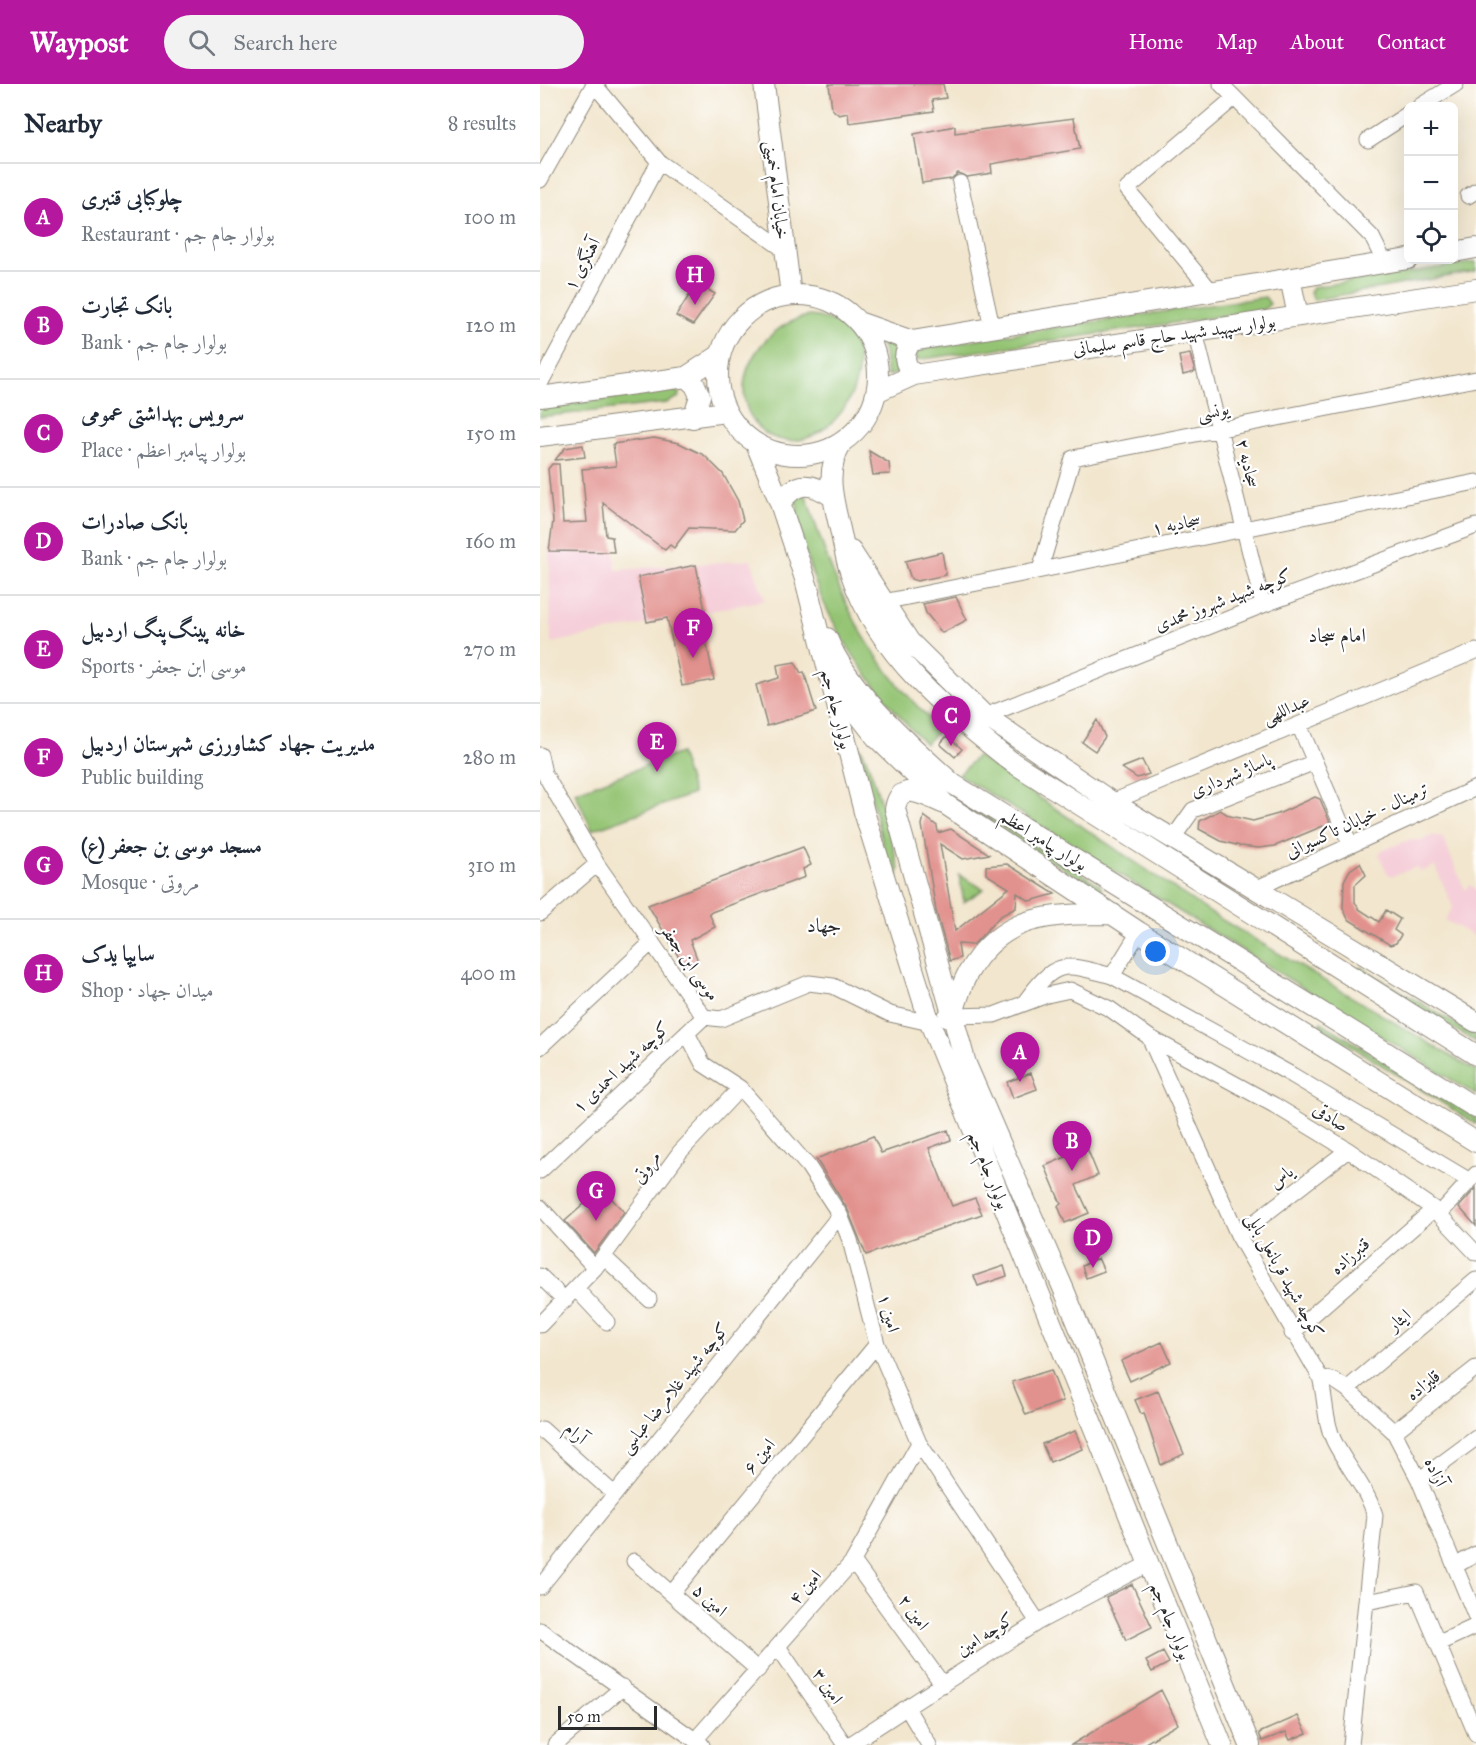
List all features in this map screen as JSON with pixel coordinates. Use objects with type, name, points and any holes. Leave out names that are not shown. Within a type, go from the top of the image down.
[{"type":"main road","name":"خیابان امام خمینی","points":[[764,84],[791,295]]},
{"type":"main road","points":[[1458,251],[1476,248]]},
{"type":"main road","name":"بولوار سپهبد شهید حاج قاسم سلیمانی","points":[[858,322],[912,341],[1404,260]]},
{"type":"main road","points":[[1290,278],[1298,316]]},
{"type":"main road","name":"بولوار سپهبد شهید حاج قاسم سلیمانی","points":[[876,392],[914,375],[1476,289]]},
{"type":"main road","points":[[842,442],[822,452],[799,455],[777,453],[756,444],[739,430],[726,412],[719,384],[720,356],[730,333],[746,314],[767,301],[791,295],[816,297],[838,306],[858,322],[871,343],[878,367],[876,392],[864,420],[842,442],[833,457],[833,497],[851,574],[872,619],[898,657],[926,689],[962,723],[1012,762],[1476,1055]]},
{"type":"main road","points":[[912,341],[904,357],[906,366],[914,375]]},
{"type":"main road","points":[[540,398],[686,377],[720,356]]},
{"type":"main road","points":[[686,377],[695,385],[700,396],[693,418]]},
{"type":"main road","points":[[540,436],[726,412]]},
{"type":"main road","name":"بولوار پیامبر اعظم","points":[[756,444],[780,503],[828,642],[841,663],[892,726],[930,763],[953,783],[1476,1107]]},
{"type":"main road","points":[[780,503],[790,490],[806,485],[819,488],[833,497]]},
{"type":"main road","points":[[842,536],[909,641],[985,716],[1112,802],[1476,1022]]},
{"type":"main road","name":"بولوار جام جم","points":[[805,579],[864,812],[930,1023],[1222,1745]]},
{"type":"main road","name":"بولوار پیامبر اعظم","points":[[829,676],[876,737],[945,804],[1147,936],[1476,1142]]},
{"type":"main road","name":"بولوار جام جم","points":[[945,804],[910,791],[903,792],[897,799],[895,809],[966,1064],[1064,1290],[1250,1745]]},
{"type":"main road","points":[[891,897],[917,889]]},
{"type":"main road","points":[[930,1023],[952,1016],[968,973],[1001,934],[1019,923],[1043,917],[1113,914]]},
{"type":"main road","points":[[1147,936],[1171,918]]},
{"type":"main road","points":[[1003,1207],[1026,1200]]},
{"type":"main road","points":[[1041,1296],[1064,1290]]},
{"type":"street","points":[[540,180],[594,84],[659,162],[785,250]]},
{"type":"street","points":[[1221,84],[1372,237],[1384,263]]},
{"type":"street","points":[[1427,102],[1456,84]]},
{"type":"street","points":[[1211,291],[1127,189],[1234,98]]},
{"type":"street","points":[[1368,140],[1404,117]]},
{"type":"street","name":"آهنگری ۱","points":[[540,384],[659,162]]},
{"type":"street","points":[[960,183],[992,327]]},
{"type":"street","name":"سجادیه ۲","points":[[1195,332],[1263,605]]},
{"type":"street","name":"یونسی","points":[[1040,570],[1073,458],[1476,379]]},
{"type":"street","name":"سجادیه ۱","points":[[883,602],[1476,482]]},
{"type":"street","name":"کوچه شهید شهروز محمدی","points":[[985,716],[1263,605],[1476,526]]},
{"type":"street","name":"عبداللهی","points":[[1112,802],[1476,651]]},
{"type":"street","points":[[1299,724],[1350,844]]},
{"type":"street","name":"موسی ابن جعفر","points":[[540,754],[542,774],[597,864],[704,1017],[721,1019],[809,983],[833,986],[890,1014],[930,1023]]},
{"type":"street","name":"پاساژ شهرداری","points":[[1173,837],[1193,810],[1315,762]]},
{"type":"street","name":"ترمینال - خیابان تاکسیرانی","points":[[1255,889],[1476,788]]},
{"type":"street","points":[[540,913],[597,864]]},
{"type":"street","points":[[1112,976],[1147,936]]},
{"type":"street","points":[[540,1047],[652,942]]},
{"type":"street","points":[[1024,1004],[1043,977],[1061,966],[1080,967],[1112,976],[1473,1178]]},
{"type":"street","points":[[952,1016],[994,1015],[1047,994],[1070,990],[1110,1009],[1149,1037]]},
{"type":"street","name":"کوچه شهید احمدی ۱","points":[[540,1171],[704,1017]]},
{"type":"street","name":"امین ۱","points":[[687,1033],[703,1064],[740,1088],[808,1166],[840,1215],[850,1240],[877,1344],[919,1443],[1038,1623]]},
{"type":"street","name":"صادقی","points":[[1149,1037],[1274,1105],[1439,1209],[1476,1253]]},
{"type":"street","name":"کوچه شهید قربانعلی بابلی","points":[[1149,1037],[1238,1235],[1292,1333],[1320,1377],[1325,1393],[1326,1419],[1334,1441],[1370,1497],[1375,1515],[1351,1745]]},
{"type":"street","name":"مروتی","points":[[540,1325],[600,1263],[680,1152],[740,1088]]},
{"type":"street","name":"یاس","points":[[1238,1235],[1348,1150]]},
{"type":"street","name":"قنبرزاده","points":[[1292,1333],[1473,1178]]},
{"type":"street","points":[[540,1207],[600,1263],[649,1299]]},
{"type":"street","name":"کوچه شهید غلامرضا عباسی","points":[[540,1587],[613,1493],[840,1215]]},
{"type":"street","points":[[540,1276],[570,1294],[607,1322]]},
{"type":"street","name":"ایثار","points":[[1347,1389],[1476,1280]]},
{"type":"street","name":"امین ۶","points":[[672,1593],[877,1344]]},
{"type":"street","name":"قلیزاده","points":[[1394,1432],[1476,1368]]},
{"type":"street","name":"آزاده","points":[[1320,1377],[1335,1381],[1347,1389],[1394,1432],[1419,1480],[1476,1617]]},
{"type":"street","name":"آرام","points":[[540,1431],[542,1429],[613,1493]]},
{"type":"street","points":[[1419,1480],[1476,1438]]},
{"type":"street","name":"امین ۴","points":[[699,1742],[853,1561],[919,1443]]},
{"type":"street","points":[[1455,1566],[1476,1554]]},
{"type":"street","name":"امین ۵","points":[[634,1561],[758,1670]]},
{"type":"street","name":"امین ۲","points":[[853,1561],[943,1685]]},
{"type":"street","name":"کوچه امین","points":[[847,1745],[1038,1623],[1148,1564]]},
{"type":"street","points":[[1367,1602],[1416,1592],[1476,1734]]},
{"type":"street","points":[[1439,1643],[1476,1626]]},
{"type":"street","points":[[542,1635],[623,1687],[699,1742]]},
{"type":"street","name":"امین ۳","points":[[779,1648],[847,1745]]},
{"type":"street","points":[[555,1745],[623,1687]]},
{"type":"street","points":[[906,1708],[929,1745]]},
{"type":"shaded area","points":[[549,551],[614,552],[616,570],[751,560],[765,600],[551,643]],"holes":[[[696,565],[705,610],[647,622],[638,577]]]},
{"type":"shaded area","points":[[1434,835],[1443,838],[1465,890],[1469,885],[1476,889],[1476,937],[1445,920],[1453,907],[1435,866],[1420,872],[1417,867],[1392,876],[1388,874],[1379,856],[1381,851],[1409,840],[1422,840]]},
{"type":"green space","points":[[1476,262],[1476,271],[1314,300],[1310,293],[1313,287]]},
{"type":"green space","points":[[1265,297],[1270,304],[1263,310],[917,360],[914,351],[983,338]]},
{"type":"green space","points":[[808,316],[838,324],[854,342],[858,365],[853,390],[840,414],[820,432],[796,440],[770,436],[763,432],[753,420],[744,397],[749,366],[756,352],[767,339],[793,321]]},
{"type":"green space","points":[[878,339],[894,342],[894,362],[898,373],[887,376],[883,348]]},
{"type":"green space","points":[[672,390],[679,393],[679,397],[667,403],[540,417],[540,408]]},
{"type":"green space","points":[[806,495],[829,564],[856,622],[891,675],[913,702],[940,729],[925,744],[901,718],[857,662],[823,600],[810,568],[801,533],[796,497]]},
{"type":"green space","points":[[883,620],[961,707],[1001,738],[1177,853],[1180,858],[1039,770],[985,732],[938,691]]},
{"type":"green space","points":[[859,747],[869,766],[881,804],[899,869],[897,878],[891,878]]},
{"type":"green space","points":[[680,753],[693,794],[592,830],[575,792]]},
{"type":"green space","points":[[977,756],[1214,915],[1476,1071],[1476,1095],[959,775]]},
{"type":"green space","points":[[936,783],[1100,885],[1102,889],[1098,890],[934,787]]},
{"type":"green space","points":[[959,875],[984,889],[964,902]]},
{"type":"green space","points":[[1360,967],[1476,1036],[1476,1042],[1359,973]]},
{"type":"green space","points":[[1321,1022],[1476,1118],[1476,1124],[1319,1026]]},
{"type":"building","points":[[829,84],[943,84],[946,98],[932,100],[934,111],[849,123],[848,113],[839,115],[832,109]]},
{"type":"building","points":[[1074,118],[1080,149],[991,164],[992,173],[967,177],[958,173],[951,179],[922,183],[914,134],[955,126],[955,133]]},
{"type":"building","points":[[697,283],[715,294],[693,325],[676,316]]},
{"type":"building","points":[[1190,354],[1195,372],[1183,375],[1179,356]]},
{"type":"building","points":[[654,438],[679,443],[704,455],[723,474],[738,501],[743,520],[735,530],[689,528],[674,548],[670,545],[665,550],[603,503],[606,536],[612,537],[614,552],[549,551],[553,521],[548,469],[552,464],[559,464],[563,523],[587,522],[582,469],[616,466],[613,444]]},
{"type":"building","points":[[583,445],[585,457],[555,460],[565,448]]},
{"type":"building","points":[[869,451],[889,463],[890,474],[873,475]]},
{"type":"building","points":[[942,552],[946,575],[917,581],[911,579],[905,561]]},
{"type":"building","points":[[696,565],[705,610],[700,611],[714,680],[682,686],[667,618],[647,622],[638,577]]},
{"type":"building","points":[[956,597],[967,620],[942,633],[926,613],[923,604]]},
{"type":"building","points":[[795,662],[801,673],[804,672],[816,711],[767,726],[756,685],[779,678],[777,665]]},
{"type":"building","points":[[1097,720],[1105,737],[1095,751],[1082,742]]},
{"type":"building","points":[[947,736],[962,749],[955,757],[940,744]]},
{"type":"building","points":[[1142,760],[1149,774],[1137,778],[1122,768]]},
{"type":"building","points":[[1315,797],[1320,799],[1330,822],[1275,846],[1259,848],[1240,846],[1221,841],[1199,829],[1200,821],[1220,810],[1230,816],[1253,821],[1278,814]]},
{"type":"building","points":[[924,816],[937,826],[938,833],[951,829],[989,854],[963,859],[940,844],[955,931],[1009,888],[986,874],[986,866],[1007,864],[1055,894],[1030,901],[1017,893],[1016,908],[1000,916],[973,945],[958,944],[960,958],[950,961],[936,911],[922,825]]},
{"type":"building","points":[[803,847],[811,865],[803,869],[805,877],[709,913],[715,927],[690,940],[698,961],[684,966],[648,905]]},
{"type":"building","points":[[1360,863],[1366,875],[1355,885],[1355,902],[1359,909],[1379,922],[1386,910],[1400,919],[1394,930],[1401,935],[1396,943],[1390,945],[1348,919],[1343,908],[1344,881],[1350,870]]},
{"type":"building","points":[[1031,1073],[1037,1089],[1013,1098],[1007,1082]]},
{"type":"building","points":[[948,1130],[951,1140],[929,1148],[952,1206],[975,1198],[982,1214],[866,1255],[848,1210],[816,1159],[873,1136],[881,1153]]},
{"type":"building","points":[[1087,1148],[1098,1175],[1076,1185],[1089,1213],[1065,1223],[1058,1206],[1061,1204],[1045,1166]]},
{"type":"building","points":[[602,1188],[624,1212],[594,1253],[565,1221]]},
{"type":"building","points":[[1476,1188],[1476,1226],[1459,1207]]},
{"type":"building","points":[[1098,1258],[1104,1271],[1086,1278],[1082,1266]]},
{"type":"building","points":[[1004,1266],[1007,1276],[978,1286],[974,1276]]},
{"type":"building","points":[[1162,1342],[1171,1362],[1130,1381],[1121,1361]]},
{"type":"building","points":[[1051,1370],[1063,1401],[1026,1415],[1012,1382]]},
{"type":"building","points":[[1158,1391],[1184,1454],[1161,1465],[1144,1413],[1141,1414],[1135,1400]]},
{"type":"building","points":[[1075,1431],[1083,1449],[1050,1462],[1042,1444]]},
{"type":"building","points":[[1132,1584],[1152,1627],[1126,1640],[1106,1597]]},
{"type":"building","points":[[1163,1652],[1169,1663],[1152,1672],[1146,1661]]},
{"type":"building","points":[[1161,1690],[1178,1724],[1142,1745],[1071,1745]]},
{"type":"building","points":[[1298,1716],[1307,1733],[1290,1740],[1286,1732],[1262,1741],[1259,1733]]},
{"type":"place","name":"سایپا یدک","points":[[695,305]]},
{"type":"place","name":"مدیریت جهاد کشاورزی شهرستان اردبیل","points":[[693,658]]},
{"type":"place","name":"سرویس بهداشتی عمومی","points":[[951,746]]},
{"type":"place","name":"خانه پینگ‌پنگ اردبیل","points":[[657,772]]},
{"type":"place","name":"چلوکبابی قنبری","points":[[1020,1082]]},
{"type":"place","name":"بانک تجارت","points":[[1072,1171]]},
{"type":"place","name":"مسجد موسی بن جعفر (ع)","points":[[596,1221]]},
{"type":"place","name":"بانک صادرات","points":[[1093,1268]]},
{"type":"district","name":"امام سجاد","points":[[1337,635]]},
{"type":"district","name":"جهاد","points":[[824,925]]}]
